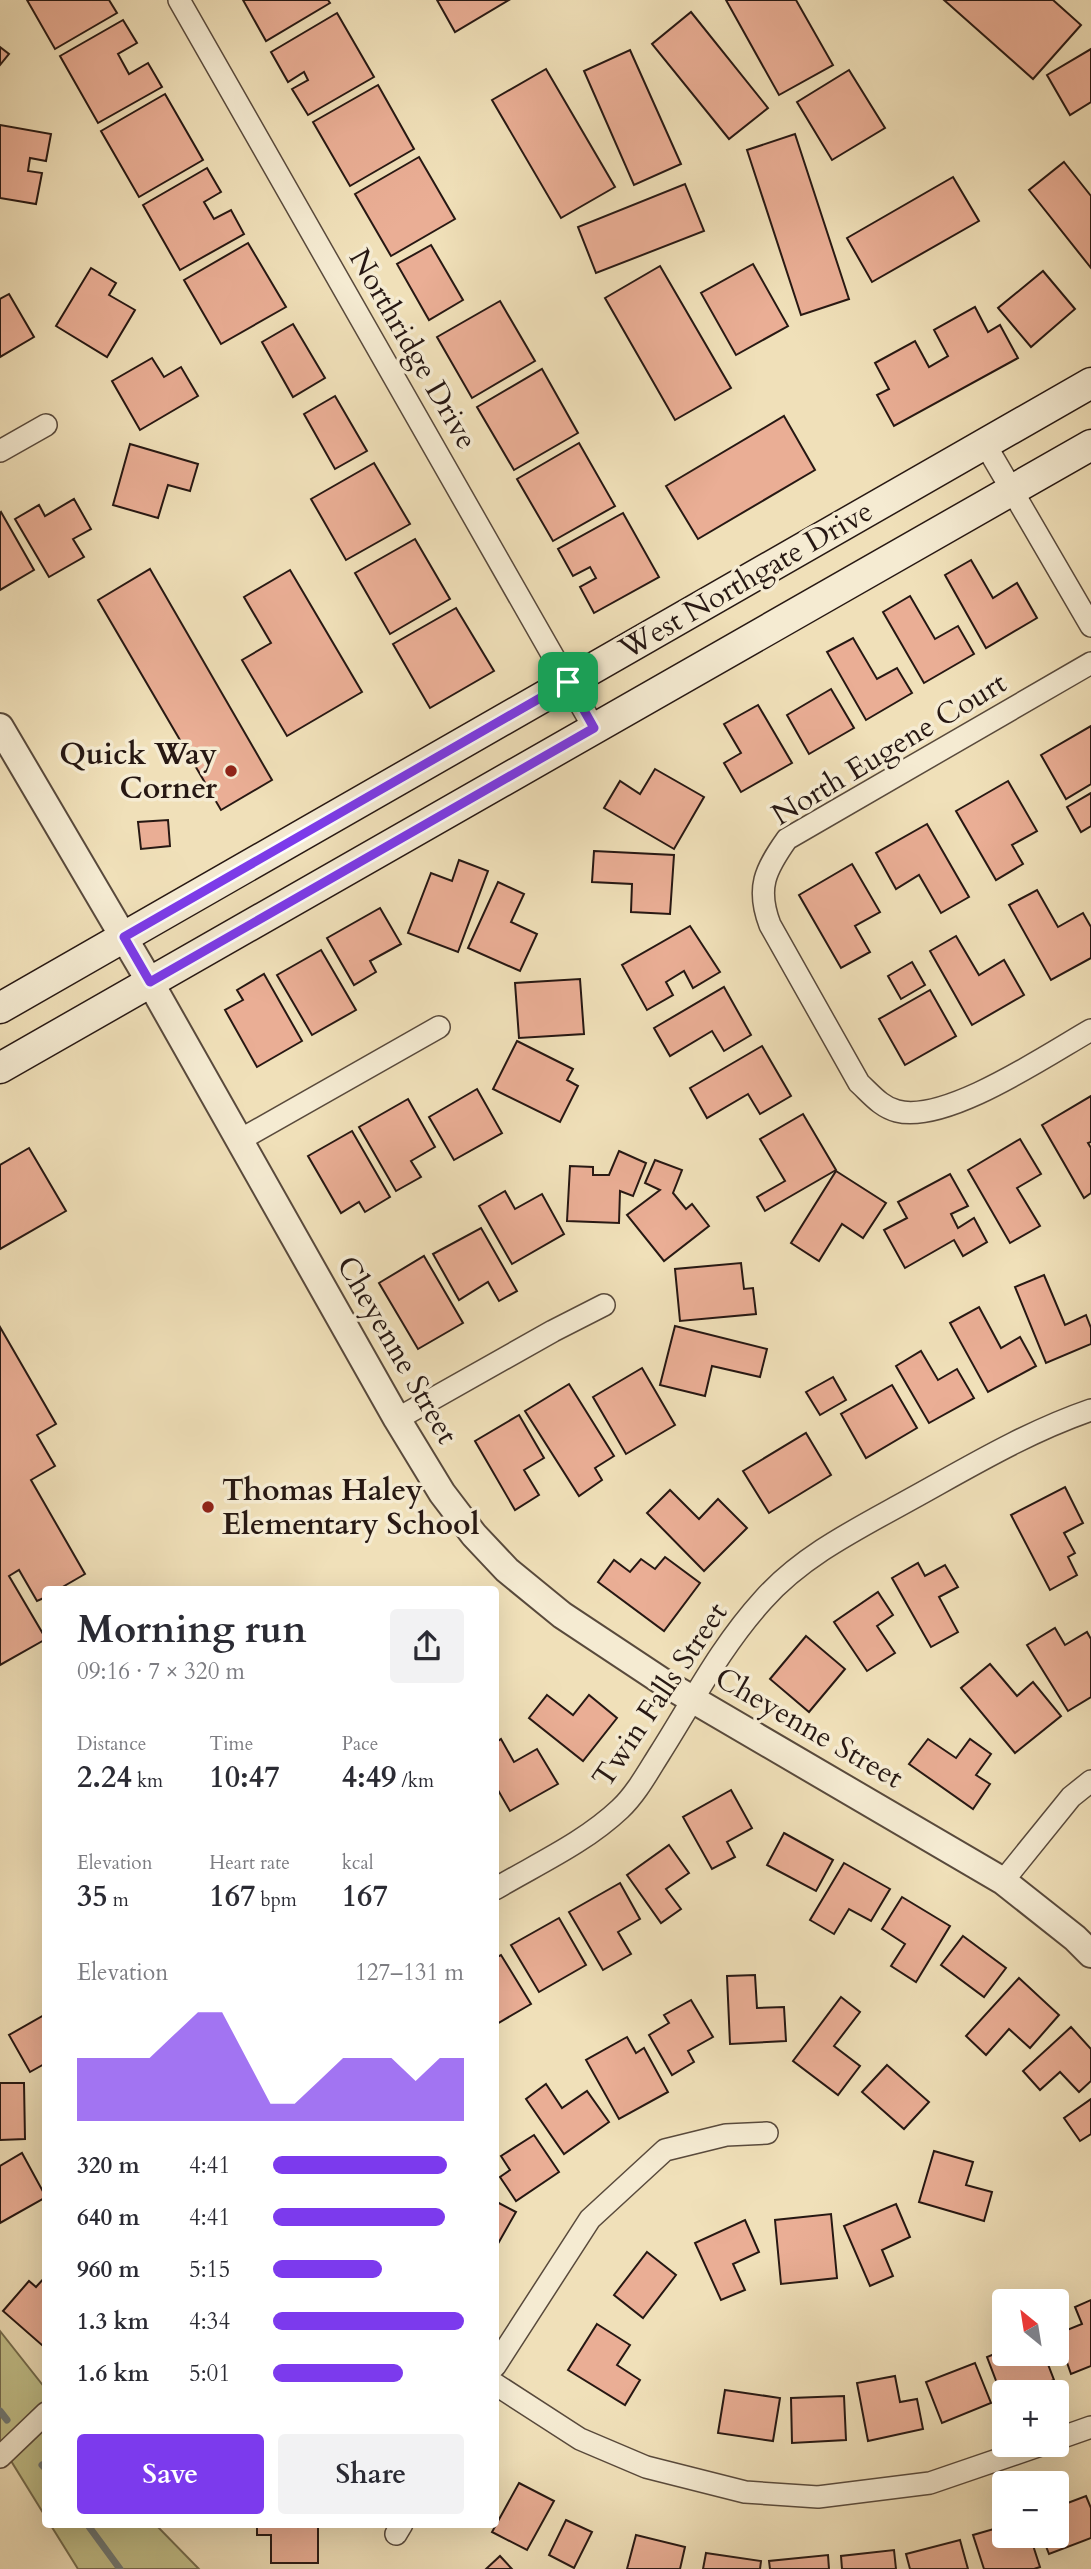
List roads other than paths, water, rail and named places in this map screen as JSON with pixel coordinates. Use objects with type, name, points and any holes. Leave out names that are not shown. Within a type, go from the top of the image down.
[{"type":"main road","name":"West Northgate Drive","points":[[0,1008],[1091,383]]},
{"type":"main road","name":"West Northgate Drive","points":[[0,1068],[1091,445]]},
{"type":"street","name":"Northridge Drive","points":[[180,0],[594,728]]},
{"type":"street","points":[[0,451],[46,425]]},
{"type":"street","points":[[985,444],[1091,626]]},
{"type":"street","name":"North Eugene Court","points":[[1091,663],[787,839],[770,862],[763,883],[764,908],[770,925],[859,1083],[880,1104],[899,1112],[932,1112],[966,1101],[1091,1030]]},
{"type":"street","name":"Cheyenne Street","points":[[0,727],[150,982],[397,1419],[442,1493],[474,1535],[507,1570],[562,1615],[693,1699],[1003,1881],[1091,1954]]},
{"type":"street","points":[[240,1140],[439,1027]]},
{"type":"street","points":[[397,1419],[604,1305]]},
{"type":"street","name":"Twin Falls Street","points":[[499,1887],[593,1832],[622,1807],[640,1784],[730,1638],[765,1598],[801,1565],[843,1537],[984,1458],[1034,1433],[1091,1410]]},
{"type":"street","points":[[1003,1881],[1048,1823],[1071,1797],[1091,1781]]},
{"type":"street","points":[[499,2360],[590,2219],[665,2150],[726,2135],[767,2133]]},
{"type":"street","points":[[499,2387],[580,2439],[646,2467],[745,2491],[818,2497],[930,2483],[1006,2457]]},
{"type":"street","points":[[0,2457],[42,2417]]},
{"type":"street","points":[[1069,2435],[1091,2427]]},
{"type":"waterway","points":[[0,2411],[7,2420]]},
{"type":"waterway","points":[[90,2528],[120,2569]]},
{"type":"place","name":"Quick Way Corner","points":[[231,771]]},
{"type":"place","name":"Thomas Haley Elementary School","points":[[208,1507]]}]
